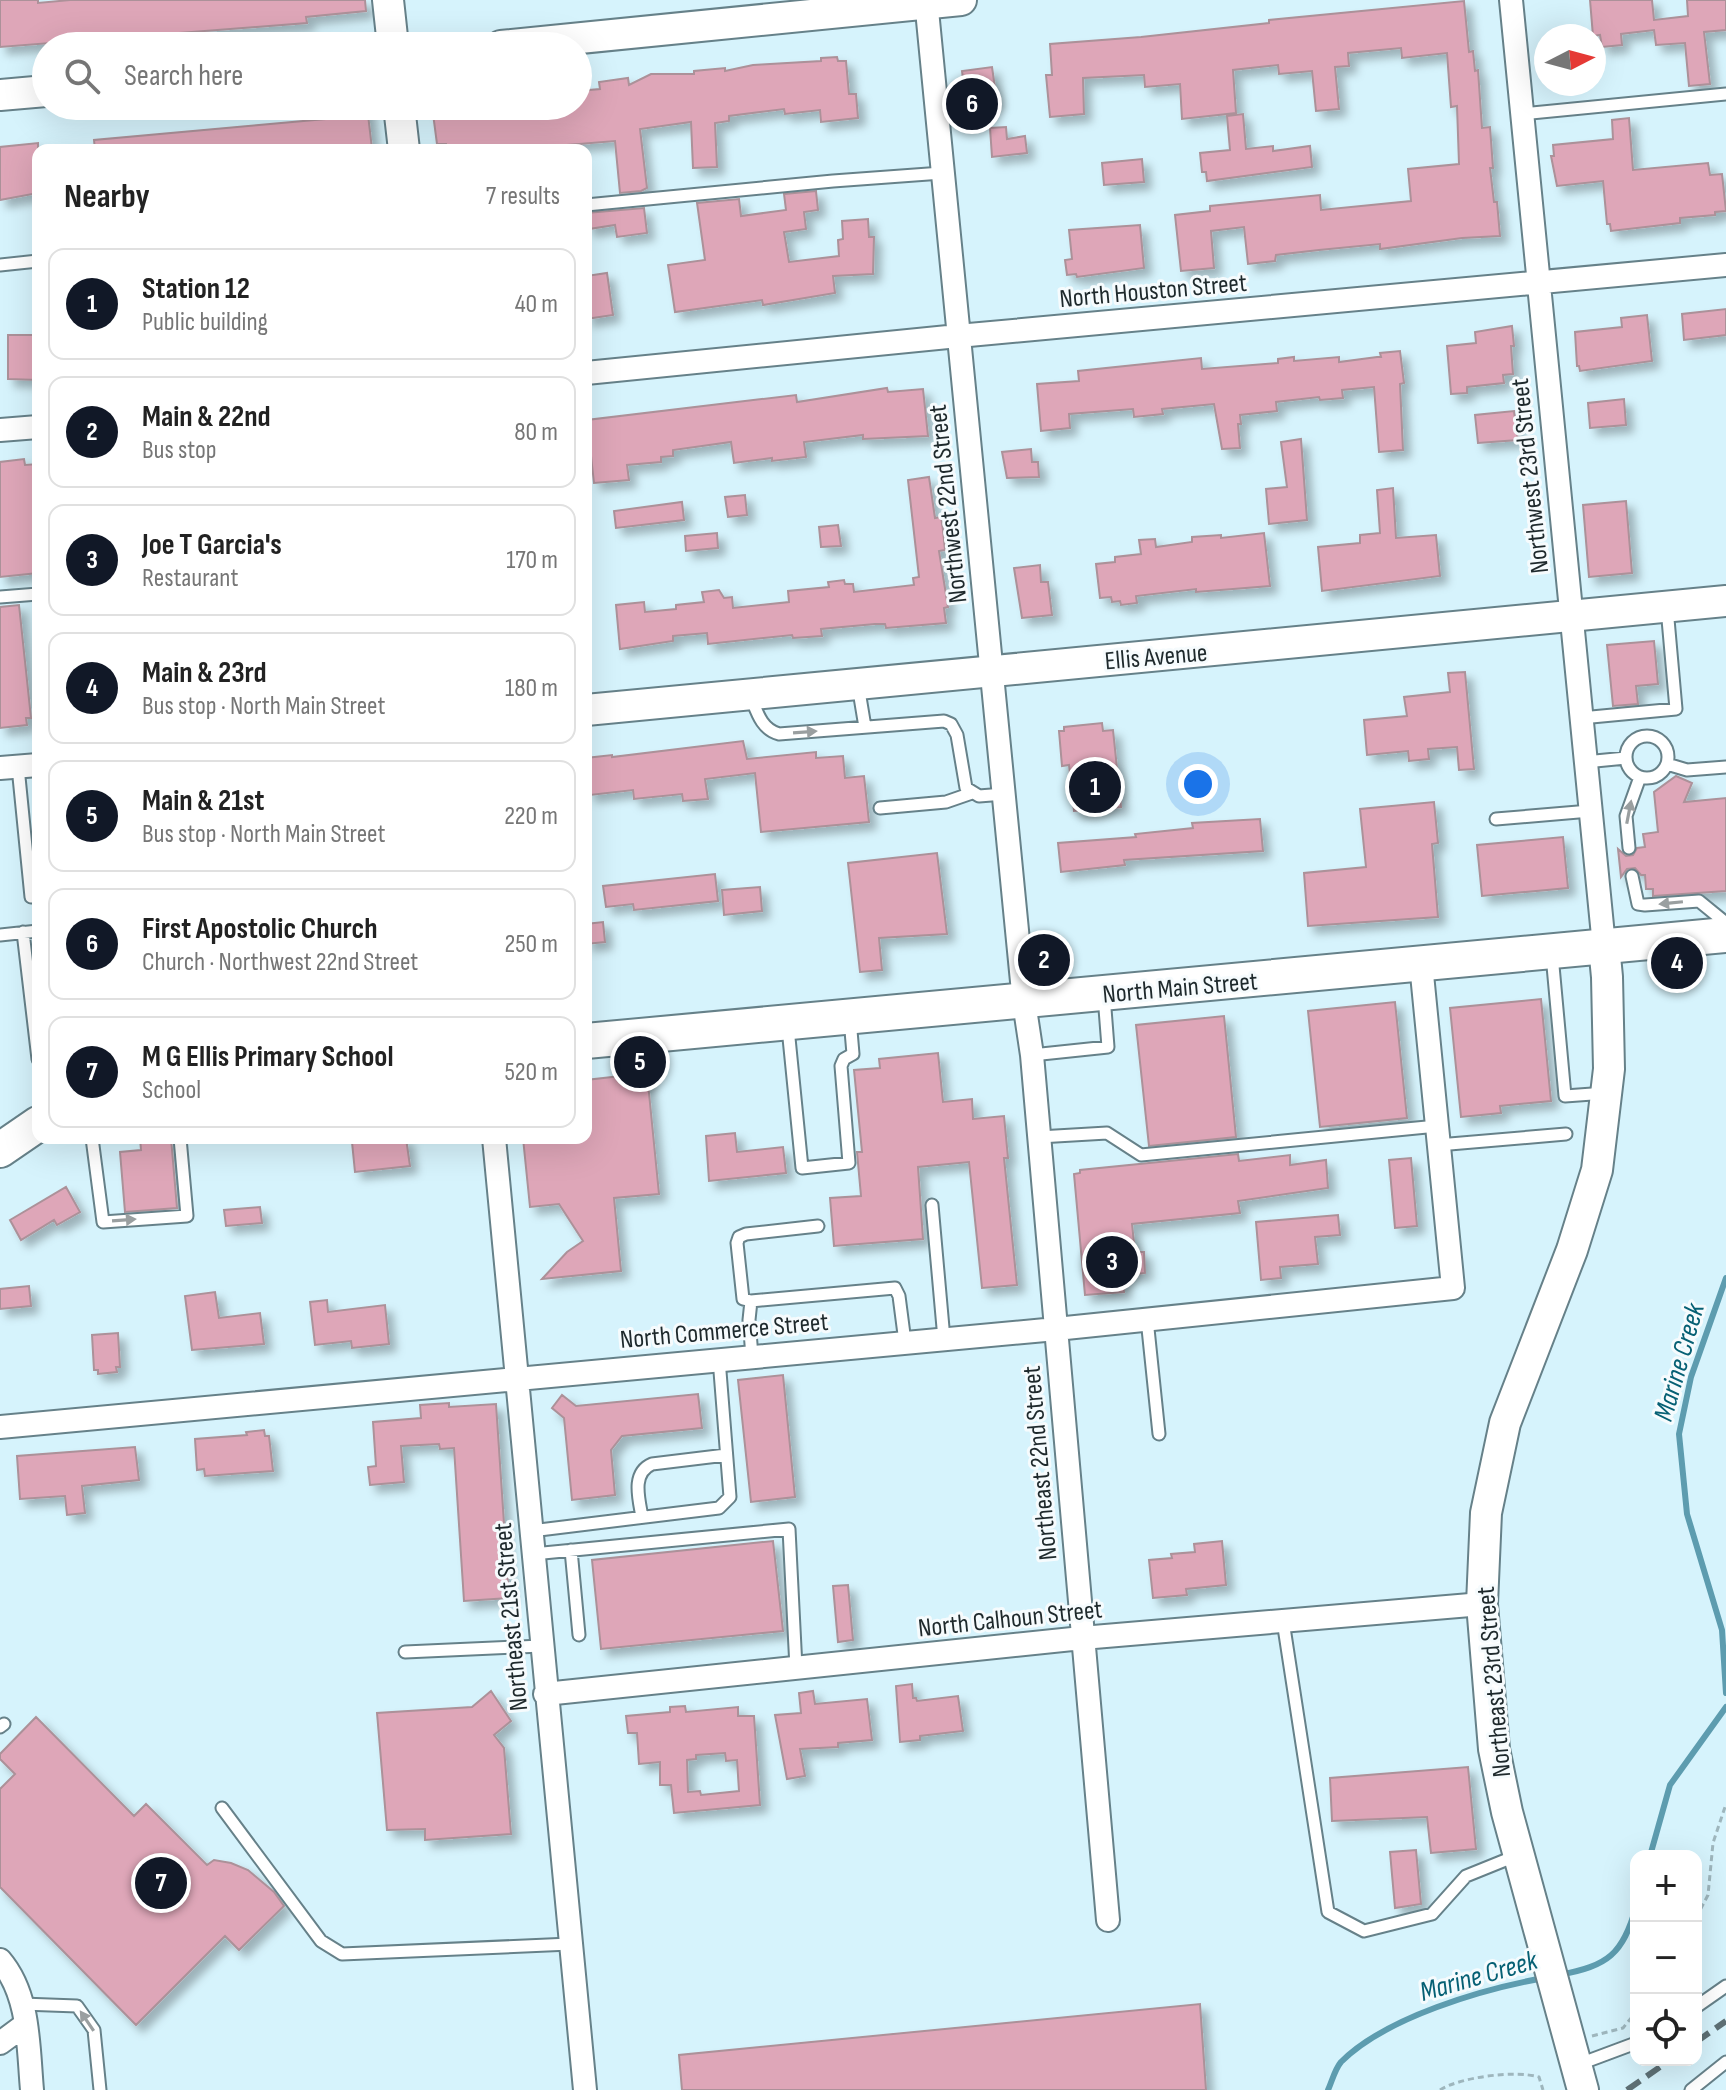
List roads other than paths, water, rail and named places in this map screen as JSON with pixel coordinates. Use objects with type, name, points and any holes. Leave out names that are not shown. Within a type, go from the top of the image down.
[{"type":"main road","name":"North Main Street","points":[[592,1040],[1726,935]]},
{"type":"main road","points":[[0,1125],[6,1128],[32,1125]]},
{"type":"main road","points":[[0,1150],[32,1128]]},
{"type":"street","points":[[388,0],[391,32]]},
{"type":"street","points":[[592,37],[961,0]]},
{"type":"street","name":"Northwest 23rd Street","points":[[1511,0],[1604,946]]},
{"type":"street","name":"Northwest 22nd Street","points":[[926,2],[1024,1002]]},
{"type":"street","points":[[0,95],[32,92]]},
{"type":"street","points":[[401,120],[403,144]]},
{"type":"street","name":"North Houston Street","points":[[592,372],[1726,265]]},
{"type":"street","points":[[0,430],[32,427]]},
{"type":"street","name":"Ellis Avenue","points":[[592,709],[1726,601]]},
{"type":"street","name":"Northeast 23rd Street","points":[[1579,2057],[1521,1865],[1494,1749],[1482,1604],[1486,1513],[1505,1423],[1572,1250],[1597,1170],[1607,1093],[1604,946]]},
{"type":"street","points":[[1421,964],[1438,1136]]},
{"type":"street","name":"Northeast 22nd Street","points":[[1024,1002],[1032,1055],[1108,1920]]},
{"type":"street","name":"North Commerce Street","points":[[0,1427],[1056,1329],[1453,1288],[1438,1136]]},
{"type":"street","name":"Northeast 21st Street","points":[[495,1144],[585,2090]]},
{"type":"street","name":"North Calhoun Street","points":[[545,1694],[1082,1638],[1482,1604]]},
{"type":"street","points":[[0,1960],[10,1972],[24,2014],[32,2090]]},
{"type":"street","points":[[0,2043],[24,2014]]},
{"type":"lane","points":[[1521,114],[1726,94]]},
{"type":"lane","points":[[592,204],[942,173]]},
{"type":"lane","points":[[0,265],[32,262]]},
{"type":"lane","points":[[0,597],[32,594]]},
{"type":"lane","points":[[1581,718],[1676,709],[1667,607]]},
{"type":"lane","points":[[858,684],[865,727]]},
{"type":"lane","points":[[750,694],[762,723],[779,734],[944,721],[951,724],[957,735],[966,788],[979,796],[1004,794]]},
{"type":"lane","points":[[1655,736],[1666,746],[1667,764],[1656,776],[1640,777],[1631,771],[1626,758],[1629,745],[1634,739],[1655,736]]},
{"type":"lane","points":[[1585,762],[1626,758]]},
{"type":"lane","points":[[1667,764],[1687,770],[1726,767]]},
{"type":"lane","points":[[19,767],[31,897]]},
{"type":"lane","points":[[1629,848],[1626,816],[1640,777]]},
{"type":"lane","points":[[880,808],[946,802],[972,793]]},
{"type":"lane","points":[[1496,819],[1590,811]]},
{"type":"lane","points":[[1632,876],[1638,904],[1699,901],[1726,923]]},
{"type":"lane","points":[[0,935],[32,931]]},
{"type":"lane","points":[[23,932],[32,1008]]},
{"type":"lane","points":[[1552,952],[1565,1096],[1607,1093]]},
{"type":"lane","points":[[1032,1055],[1108,1047],[1104,994]]},
{"type":"lane","points":[[787,1023],[802,1168],[849,1163],[841,1066],[844,1059],[853,1054],[850,1017]]},
{"type":"lane","points":[[1039,1137],[1107,1133],[1141,1155],[1438,1136],[1566,1134]]},
{"type":"lane","points":[[93,1144],[103,1222],[187,1216],[181,1144]]},
{"type":"lane","points":[[932,1205],[944,1339]]},
{"type":"lane","points":[[818,1226],[739,1237],[740,1290],[743,1299],[751,1301],[895,1288],[899,1296],[905,1342]]},
{"type":"lane","points":[[751,1301],[752,1356]]},
{"type":"lane","points":[[1147,1319],[1159,1434]]},
{"type":"lane","points":[[531,1531],[719,1508],[730,1497],[719,1359]]},
{"type":"lane","points":[[642,1517],[638,1485],[644,1467],[726,1455]]},
{"type":"lane","points":[[533,1554],[789,1529],[796,1668]]},
{"type":"lane","points":[[571,1550],[579,1635]]},
{"type":"lane","points":[[1283,1621],[1328,1912],[1364,1931],[1432,1914],[1466,1876],[1521,1865]]},
{"type":"lane","points":[[405,1652],[541,1646]]},
{"type":"lane","points":[[222,1808],[321,1941],[342,1954],[570,1944]]},
{"type":"lane","points":[[1702,2004],[1726,1986]]},
{"type":"lane","points":[[24,2014],[77,2006],[94,2030],[100,2090]]},
{"type":"lane","points":[[1579,2057],[1607,2056],[1630,2046]]},
{"type":"lane","points":[[1691,2090],[1726,2062]]},
{"type":"waterway","name":"Marine Creek","points":[[1726,1278],[1691,1377],[1679,1434],[1687,1514],[1722,1630],[1726,1693]]},
{"type":"waterway","name":"Marine Creek","points":[[1652,1850],[1670,1785],[1726,1707]]},
{"type":"waterway","name":"Marine Creek","points":[[1559,1975],[1590,1967],[1611,1955],[1619,1947],[1631,1922]]},
{"type":"waterway","name":"Marine Creek","points":[[1328,2090],[1341,2062],[1383,2031],[1436,2007],[1493,1989],[1544,1978]]},
{"type":"railway","points":[[1702,2038],[1726,2021]]},
{"type":"railway","points":[[1627,2090],[1661,2066]]},
{"type":"place","name":"First Apostolic Church","points":[[972,104]]},
{"type":"place","name":"Station 12","points":[[1095,787]]},
{"type":"place","name":"Main & 22nd","points":[[1044,960]]},
{"type":"place","name":"Main & 23rd","points":[[1677,963]]},
{"type":"place","name":"Main & 21st","points":[[640,1062]]},
{"type":"place","name":"Joe T Garcia's","points":[[1112,1262]]},
{"type":"place","name":"M G Ellis Primary School","points":[[161,1883]]}]
